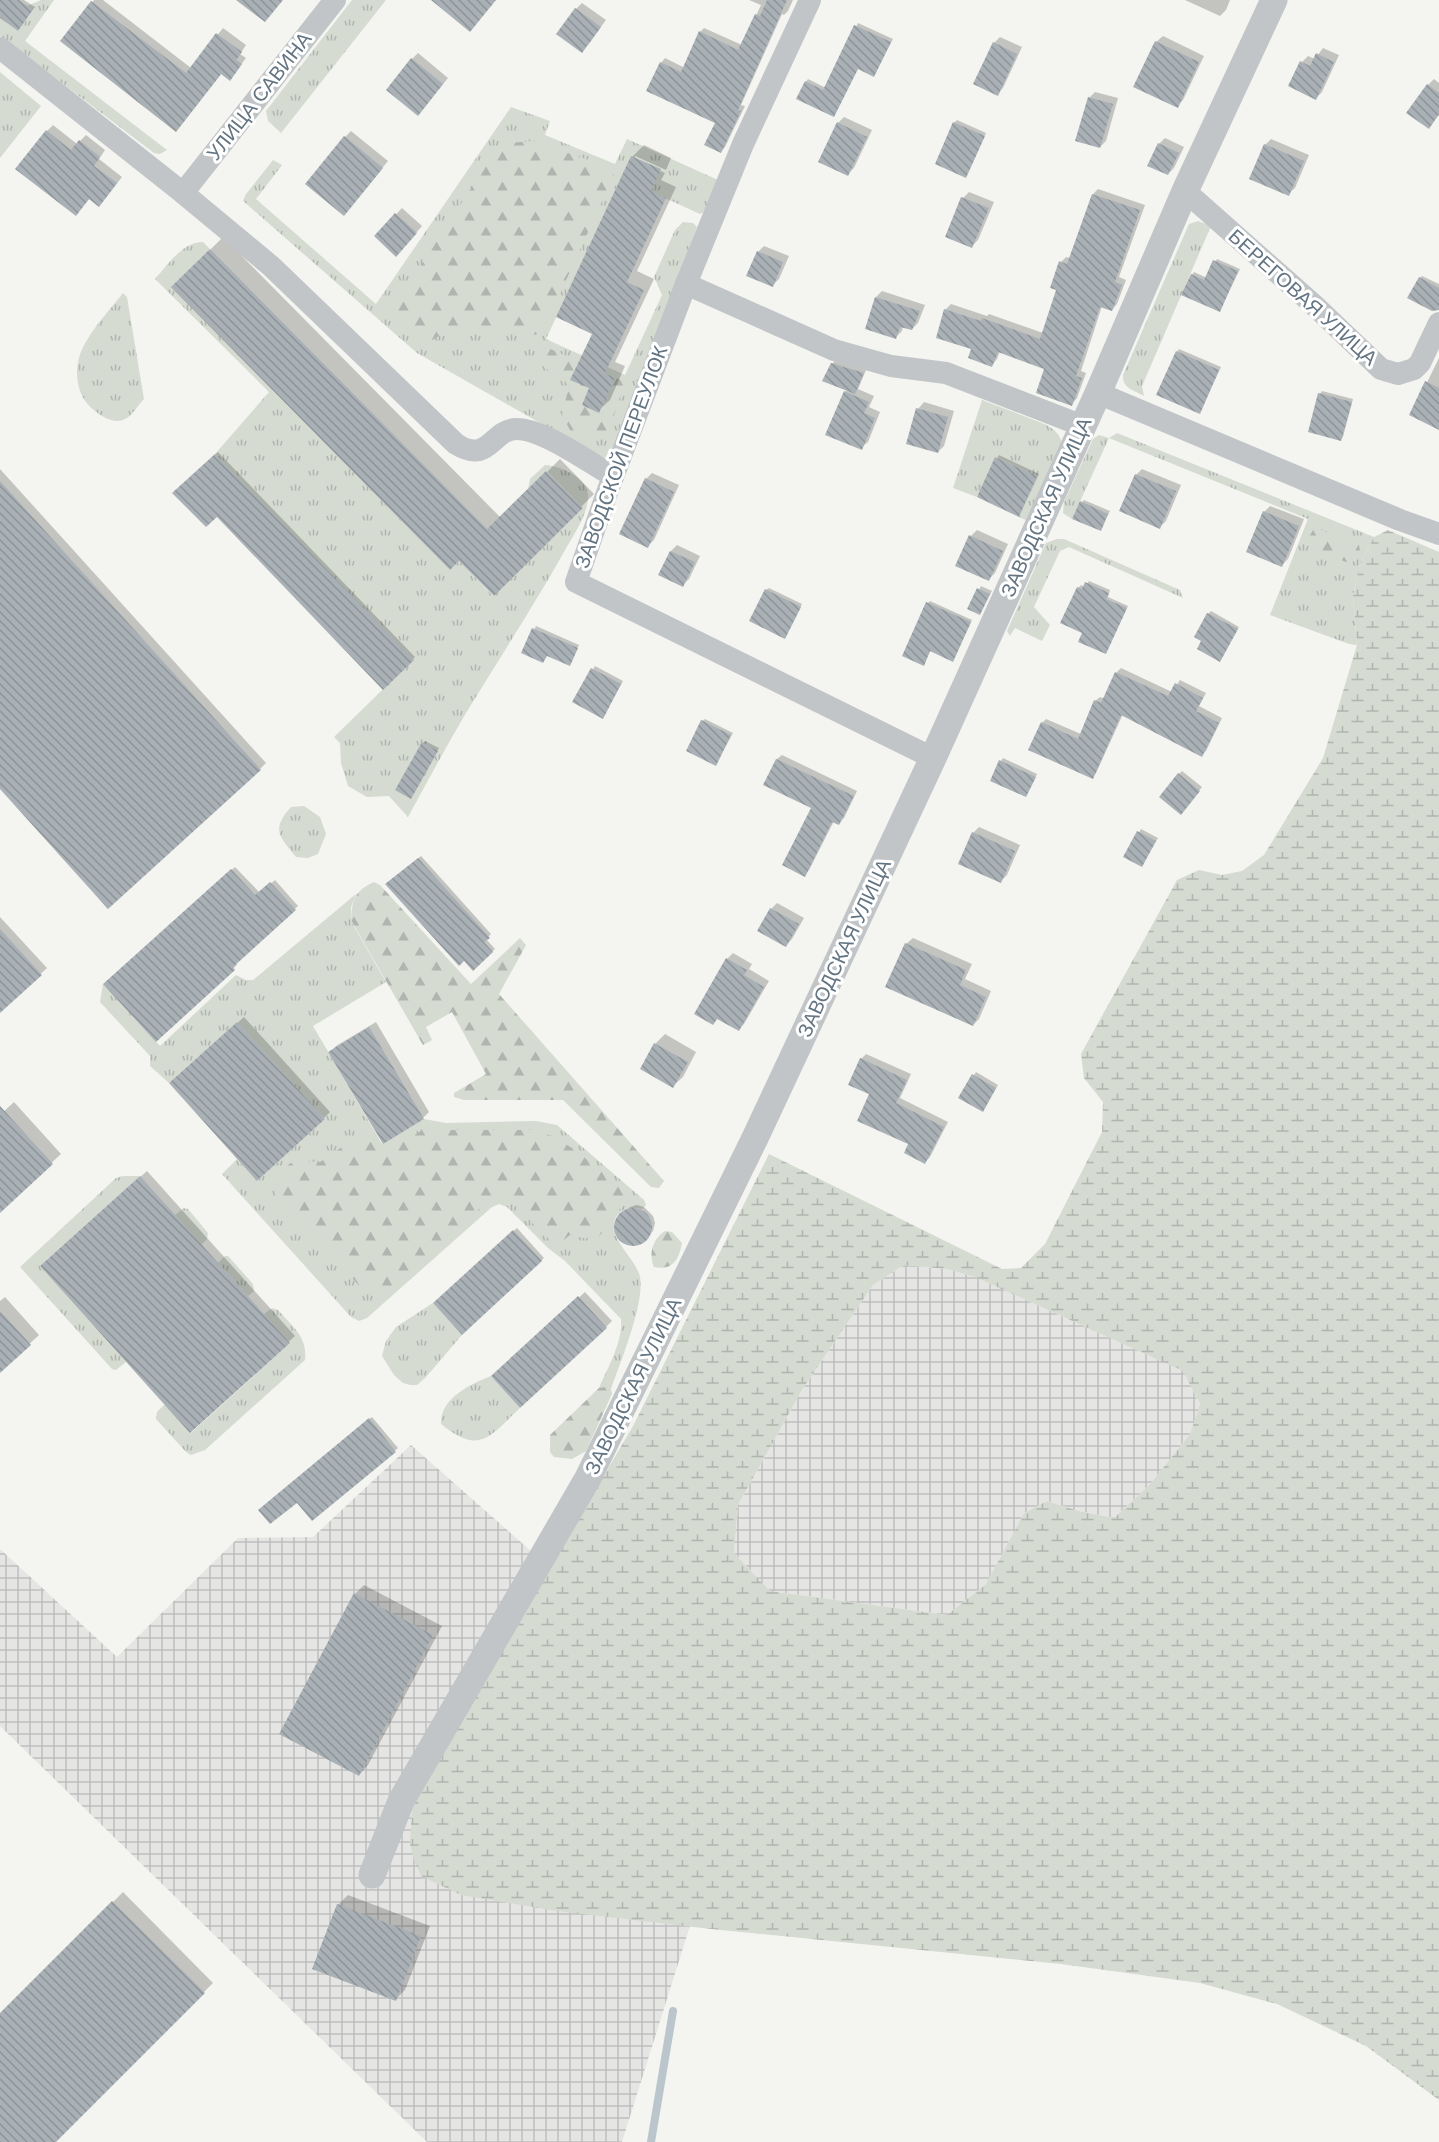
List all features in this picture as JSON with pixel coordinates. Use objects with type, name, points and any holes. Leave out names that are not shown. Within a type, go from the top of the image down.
[{"type":"street","name":"УЛИЦА САВИНА","points":[[183,193],[335,0]]},
{"type":"street","name":"ЗАВОДСКОЙ ПЕРЕУЛОК","points":[[810,0],[743,144],[686,284],[613,476],[576,582],[933,758]]},
{"type":"street","name":"ЗАВОДСКАЯ УЛИЦА","points":[[372,1875],[401,1801],[593,1467],[755,1138],[933,758],[1098,393],[1185,191],[1274,0]]},
{"type":"street","points":[[0,48],[271,266],[456,444],[467,451],[474,451],[483,449],[509,430],[527,430],[552,440],[613,476]]},
{"type":"street","name":"БЕРЕГОВАЯ УЛИЦА","points":[[1185,191],[1314,304],[1382,369],[1398,374],[1407,373],[1413,369],[1419,363],[1439,323]]},
{"type":"street","points":[[686,284],[834,350],[891,366],[946,373],[1083,426]]},
{"type":"street","points":[[1098,393],[1400,520],[1439,534]]},
{"type":"shaded area","points":[[904,1265],[947,1269],[975,1277],[1184,1371],[1200,1405],[1190,1434],[1151,1483],[1114,1518],[1079,1511],[1047,1501],[1024,1513],[986,1584],[947,1615],[770,1591],[734,1553],[738,1505],[802,1390],[873,1285]]},
{"type":"shaded area","points":[[411,1445],[642,1649],[712,1856],[622,2142],[427,2142],[0,1726],[0,1549],[117,1657],[238,1538],[313,1537]]},
{"type":"green space","points":[[41,0],[54,0],[25,41],[167,150],[160,154],[154,153],[0,36],[0,18],[18,31],[33,11],[27,6]]},
{"type":"green space","points":[[352,0],[386,0],[281,133],[268,121],[266,111]]},
{"type":"green space","points":[[0,72],[41,106],[0,158]]},
{"type":"green space","points":[[511,107],[550,121],[545,135],[615,164],[627,139],[718,180],[704,212],[700,214],[621,178],[546,339],[625,375],[662,295],[654,277],[675,230],[683,222],[693,223],[697,227],[609,456],[604,458],[417,353],[243,201],[273,160],[282,165],[256,199],[376,304]]},
{"type":"green space","points":[[533,141],[603,165],[612,170],[614,175],[542,333],[531,335],[486,331],[458,325],[432,340],[407,330],[399,321],[394,307],[493,154],[507,143]]},
{"type":"green space","points":[[1198,221],[1211,226],[1142,386],[1144,396],[1126,386],[1123,375],[1189,224]]},
{"type":"green space","points":[[203,242],[210,249],[172,287],[450,570],[459,561],[493,596],[583,508],[547,471],[528,489],[530,479],[545,465],[567,471],[585,485],[587,505],[579,526],[466,713],[408,817],[389,796],[367,797],[348,786],[341,763],[340,743],[334,737],[413,660],[215,454],[269,392],[155,279],[182,250],[195,243]]},
{"type":"green space","points":[[123,293],[127,297],[144,399],[128,418],[115,421],[98,414],[86,402],[79,387],[77,369],[86,341]]},
{"type":"green space","points":[[539,344],[623,381],[611,425],[605,437],[594,441],[570,430],[562,415],[569,386],[541,364],[537,352]]},
{"type":"green space","points":[[982,400],[1047,425],[1059,436],[1062,446],[1028,521],[1019,517],[1037,476],[996,457],[977,497],[953,488]]},
{"type":"green space","points":[[1117,433],[1374,537],[1359,567],[1353,596],[1357,645],[1270,615],[1308,519],[1109,438]]},
{"type":"green space","points":[[1099,435],[1109,438],[1072,519],[1063,513],[1064,502],[1093,439]]},
{"type":"green space","points":[[1319,529],[1359,545],[1360,551],[1353,562],[1346,562],[1314,549],[1308,539],[1313,530]]},
{"type":"green space","points":[[1388,530],[1439,552],[1439,2100],[1366,2046],[1277,2004],[1200,1983],[1061,1964],[557,1911],[461,1895],[421,1876],[410,1844],[412,1809],[430,1772],[633,1426],[769,1154],[1002,1269],[1021,1268],[1045,1244],[1102,1132],[1103,1102],[1084,1078],[1081,1054],[1177,880],[1199,870],[1222,875],[1242,871],[1264,855],[1323,758],[1357,645],[1353,596],[1359,567],[1374,537]],"holes":[[[904,1265],[947,1269],[975,1277],[1183,1371],[1200,1404],[1190,1434],[1151,1483],[1114,1518],[1079,1511],[1047,1501],[1024,1513],[986,1584],[947,1615],[770,1591],[734,1553],[738,1505],[802,1390],[873,1285]]]},
{"type":"green space","points":[[1064,539],[1180,590],[1183,598],[1069,547],[1060,551],[1034,607],[1050,625],[1042,641],[1015,628],[1010,636],[1007,631],[1046,543]]},
{"type":"green space","points":[[304,806],[320,817],[326,834],[318,854],[308,858],[296,857],[282,838],[279,827],[291,807]]},
{"type":"green space","points":[[374,882],[380,885],[471,984],[520,938],[526,945],[499,994],[664,1181],[659,1188],[651,1187],[563,1100],[464,1100],[454,1097],[454,1093],[486,1074],[452,1012],[426,1027],[432,1040],[423,1045],[352,922],[355,897],[367,885]]},
{"type":"green space","points":[[356,894],[351,907],[352,923],[386,982],[313,1026],[382,1144],[424,1119],[446,1123],[536,1121],[557,1125],[644,1200],[646,1205],[642,1209],[633,1208],[620,1212],[614,1224],[614,1231],[620,1244],[638,1270],[641,1288],[631,1333],[611,1389],[599,1388],[620,1337],[621,1319],[565,1261],[548,1248],[507,1207],[499,1204],[492,1207],[367,1318],[359,1321],[351,1317],[222,1174],[237,1159],[257,1181],[325,1119],[237,1022],[169,1083],[150,1066],[150,1056],[100,1002],[103,984],[160,1046],[236,975],[246,980],[253,980]]},
{"type":"green space","points":[[532,1130],[553,1136],[575,1150],[628,1195],[615,1217],[599,1236],[581,1238],[570,1235],[561,1242],[551,1241],[509,1200],[487,1202],[390,1290],[372,1291],[361,1288],[312,1232],[284,1212],[275,1196],[277,1180],[289,1164],[296,1161],[320,1162],[355,1138],[369,1141],[383,1149],[394,1147],[421,1131]]},
{"type":"green space","points":[[140,1176],[40,1266],[126,1362],[116,1370],[112,1369],[20,1267],[116,1178]]},
{"type":"green space","points":[[184,1208],[188,1209],[208,1233],[207,1239],[201,1245],[175,1215]]},
{"type":"green space","points":[[665,1231],[672,1232],[682,1243],[681,1249],[677,1259],[670,1266],[654,1267],[653,1247],[657,1238]]},
{"type":"green space","points":[[228,1256],[253,1284],[254,1291],[248,1296],[218,1263]]},
{"type":"green space","points":[[433,1303],[462,1335],[417,1385],[403,1383],[394,1375],[382,1356],[386,1341],[396,1327]]},
{"type":"green space","points":[[272,1308],[278,1310],[298,1332],[304,1345],[305,1360],[205,1450],[191,1455],[156,1419],[157,1412],[165,1404],[191,1433],[290,1343],[264,1314]]},
{"type":"green space","points":[[491,1376],[520,1408],[492,1434],[475,1440],[454,1434],[441,1424],[442,1415],[451,1399],[466,1388]]},
{"type":"green space","points":[[599,1388],[611,1389],[612,1394],[586,1451],[572,1459],[554,1457],[550,1452],[550,1435]]},
{"type":"building","points":[[0,0],[19,0],[33,10],[18,31],[0,18]]},
{"type":"building","points":[[236,0],[283,0],[265,22]]},
{"type":"building","points":[[431,0],[496,0],[470,32]]},
{"type":"building","points":[[767,0],[787,0],[721,153],[704,145],[715,123],[646,91],[660,62],[681,72],[699,31],[738,50],[755,14],[760,16]]},
{"type":"building","points":[[91,1],[186,73],[216,33],[242,52],[236,60],[242,64],[230,81],[221,74],[176,132],[60,41]]},
{"type":"building","points":[[575,8],[601,27],[582,53],[556,34]]},
{"type":"building","points":[[854,25],[891,42],[874,77],[858,69],[834,117],[796,99],[805,81],[823,90]]},
{"type":"building","points":[[1155,41],[1199,62],[1178,108],[1133,87]]},
{"type":"building","points":[[993,42],[1017,54],[998,96],[973,84]]},
{"type":"building","points":[[1316,53],[1334,62],[1316,100],[1288,86],[1300,61],[1310,66]]},
{"type":"building","points":[[411,58],[443,84],[418,116],[386,90]]},
{"type":"building","points":[[1427,84],[1439,93],[1439,114],[1429,129],[1406,113]]},
{"type":"building","points":[[1088,97],[1113,104],[1100,148],[1075,141]]},
{"type":"building","points":[[837,122],[867,137],[848,176],[818,162]]},
{"type":"building","points":[[953,122],[985,136],[966,178],[935,164]]},
{"type":"building","points":[[46,130],[71,150],[79,140],[100,157],[94,166],[117,183],[99,207],[89,199],[76,216],[15,169]]},
{"type":"building","points":[[344,136],[383,168],[344,216],[305,184]]},
{"type":"building","points":[[1158,143],[1179,153],[1168,175],[1147,166]]},
{"type":"building","points":[[1264,144],[1304,161],[1289,196],[1249,179]]},
{"type":"building","points":[[631,156],[661,169],[651,191],[666,198],[627,282],[644,290],[605,373],[615,378],[599,413],[582,405],[589,388],[570,380],[592,334],[556,317]]},
{"type":"building","points":[[1092,194],[1140,210],[1115,282],[1122,285],[1112,311],[1100,307],[1076,376],[1082,378],[1072,406],[1036,393],[1044,369],[998,352],[992,367],[968,358],[971,349],[936,338],[944,309],[981,321],[982,318],[1040,339],[1056,290],[1050,288],[1059,261],[1067,264]]},
{"type":"building","points":[[961,197],[989,208],[972,248],[945,237]]},
{"type":"building","points":[[395,213],[417,233],[396,257],[374,236]]},
{"type":"building","points":[[210,249],[487,529],[546,471],[583,508],[494,596],[459,561],[450,570],[171,287]]},
{"type":"building","points":[[757,251],[783,262],[773,287],[746,276]]},
{"type":"building","points":[[1213,260],[1238,271],[1220,312],[1181,295],[1191,274],[1204,280]]},
{"type":"building","points":[[1419,277],[1439,288],[1439,310],[1432,311],[1407,298]]},
{"type":"building","points":[[875,297],[920,311],[912,330],[900,327],[896,339],[865,329]]},
{"type":"building","points":[[1176,351],[1219,370],[1200,414],[1156,395]]},
{"type":"building","points":[[831,363],[864,373],[855,394],[822,381]]},
{"type":"building","points":[[1425,381],[1439,388],[1439,430],[1409,415]]},
{"type":"building","points":[[844,391],[869,402],[864,413],[875,418],[862,450],[825,435]]},
{"type":"building","points":[[1318,393],[1352,402],[1341,441],[1308,432]]},
{"type":"building","points":[[916,408],[948,417],[938,453],[906,444]]},
{"type":"building","points":[[215,454],[414,660],[383,690],[217,517],[206,527],[172,493]]},
{"type":"building","points":[[995,457],[1037,476],[1019,517],[977,497]]},
{"type":"building","points":[[1135,474],[1176,491],[1160,529],[1119,511]]},
{"type":"building","points":[[645,478],[674,492],[648,548],[619,534]]},
{"type":"building","points":[[0,481],[261,770],[108,909],[0,789]]},
{"type":"building","points":[[1080,501],[1108,514],[1101,531],[1072,519]]},
{"type":"building","points":[[1263,511],[1299,526],[1282,567],[1246,552]]},
{"type":"building","points":[[969,535],[1003,551],[989,581],[955,566]]},
{"type":"building","points":[[670,551],[695,562],[683,587],[658,575]]},
{"type":"building","points":[[1085,582],[1109,593],[1106,599],[1127,608],[1106,654],[1078,642],[1082,633],[1060,623],[1077,587],[1082,589]]},
{"type":"building","points":[[977,588],[990,594],[980,615],[967,609]]},
{"type":"building","points":[[765,589],[801,607],[785,639],[749,621]]},
{"type":"building","points":[[926,602],[971,622],[953,662],[930,651],[924,666],[902,656]]},
{"type":"building","points":[[1207,613],[1238,629],[1220,662],[1197,649],[1201,641],[1194,637]]},
{"type":"building","points":[[532,628],[578,648],[570,666],[547,656],[543,663],[521,653]]},
{"type":"building","points":[[591,668],[621,684],[603,719],[572,702]]},
{"type":"building","points":[[1115,672],[1168,696],[1175,683],[1203,698],[1196,711],[1219,723],[1202,757],[1121,715],[1093,779],[1028,750],[1041,722],[1078,739],[1094,700],[1101,703]]},
{"type":"building","points":[[701,720],[731,735],[716,766],[686,751]]},
{"type":"building","points":[[422,742],[438,751],[411,799],[395,790]]},
{"type":"building","points":[[776,759],[854,796],[839,825],[832,822],[805,877],[782,865],[811,808],[763,785]]},
{"type":"building","points":[[999,760],[1036,777],[1026,797],[990,781]]},
{"type":"building","points":[[1178,773],[1200,791],[1181,815],[1159,797]]},
{"type":"building","points":[[1137,831],[1156,841],[1142,867],[1123,857]]},
{"type":"building","points":[[972,832],[1015,851],[1001,883],[958,864]]},
{"type":"building","points":[[418,858],[490,938],[484,942],[493,952],[473,971],[464,961],[459,966],[385,884]]},
{"type":"building","points":[[231,869],[255,895],[270,882],[296,910],[233,967],[235,970],[156,1042],[103,984]]},
{"type":"building","points":[[770,908],[799,924],[786,947],[757,931]]},
{"type":"building","points":[[0,929],[42,975],[0,1013]]},
{"type":"building","points":[[905,943],[966,970],[960,985],[986,997],[973,1026],[885,987]]},
{"type":"building","points":[[726,958],[747,970],[744,975],[764,987],[739,1031],[717,1019],[713,1025],[694,1014]]},
{"type":"building","points":[[237,1022],[325,1119],[257,1181],[169,1083]]},
{"type":"building","points":[[369,1027],[424,1119],[383,1144],[328,1052]]},
{"type":"building","points":[[654,1043],[688,1062],[673,1088],[640,1069]]},
{"type":"building","points":[[860,1058],[907,1080],[896,1103],[944,1127],[925,1164],[904,1153],[908,1144],[857,1121],[869,1094],[848,1085]]},
{"type":"building","points":[[972,1074],[996,1088],[983,1112],[958,1098]]},
{"type":"building","points":[[0,1106],[53,1164],[0,1213]]},
{"type":"building","points":[[140,1176],[290,1343],[190,1433],[40,1266]]},
{"type":"building","points":[[633,1208],[647,1213],[652,1227],[647,1241],[633,1246],[619,1241],[614,1227],[619,1213]]},
{"type":"building","points":[[513,1230],[542,1261],[462,1335],[433,1303]]},
{"type":"building","points":[[578,1296],[607,1328],[520,1408],[491,1376]]},
{"type":"building","points":[[0,1311],[31,1345],[0,1373]]},
{"type":"building","points":[[369,1418],[396,1452],[312,1521],[297,1503],[270,1524],[258,1510]]},
{"type":"building","points":[[354,1593],[433,1635],[359,1776],[279,1734]]},
{"type":"building","points":[[112,1901],[205,1993],[56,2142],[0,2142],[0,2013]]},
{"type":"building","points":[[337,1904],[421,1936],[396,2001],[312,1969]]},
{"type":"waterway","points":[[651,2142],[673,2011]]}]
